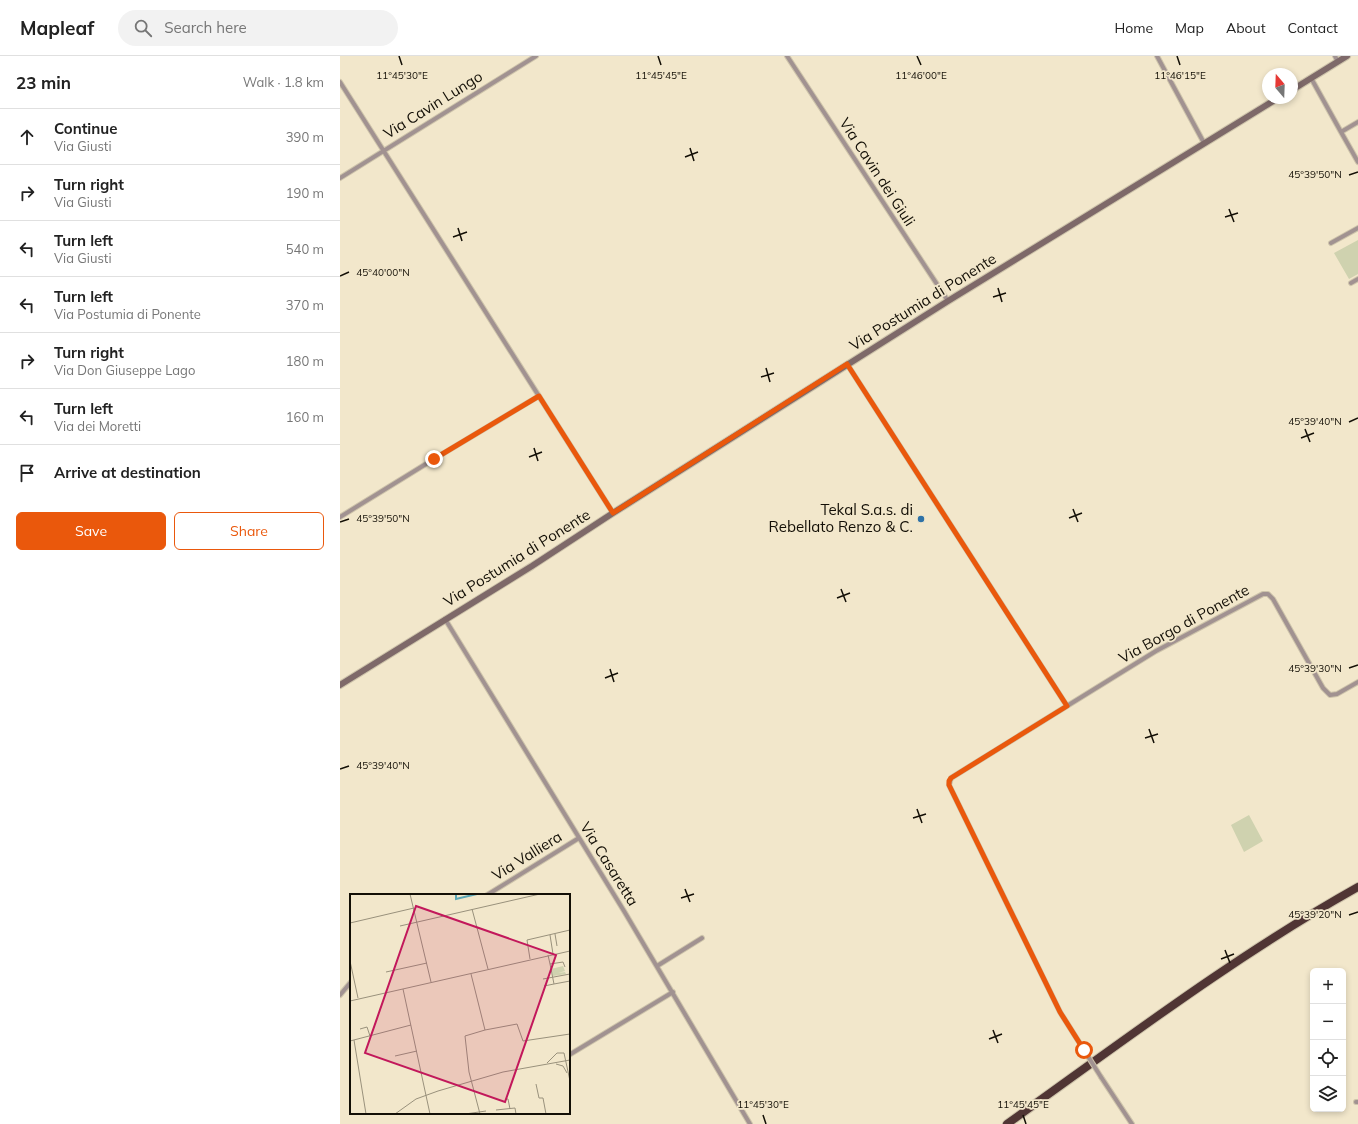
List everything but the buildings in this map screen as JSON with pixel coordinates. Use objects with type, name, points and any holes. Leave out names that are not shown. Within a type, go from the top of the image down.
[{"type":"highway","points":[[1007,1124],[1237,961],[1358,887]]},
{"type":"main road","points":[[1298,86],[1337,59],[1347,56]]},
{"type":"main road","name":"Via Postumia di Ponente","points":[[340,685],[532,566],[948,300],[1268,104]]},
{"type":"street","name":"Via Cavin Lungo","points":[[340,178],[536,56]]},
{"type":"street","name":"Via Cavin dei Giuli","points":[[787,56],[948,300]]},
{"type":"street","points":[[1157,56],[1204,143]]},
{"type":"street","points":[[1311,78],[1358,162]]},
{"type":"street","points":[[340,82],[613,513]]},
{"type":"street","points":[[1341,132],[1358,122]]},
{"type":"street","points":[[1331,243],[1358,228]]},
{"type":"street","points":[[1351,283],[1358,279]]},
{"type":"street","points":[[847,364],[1067,706],[951,778],[949,785],[1060,1012],[1132,1124]]},
{"type":"street","points":[[340,517],[539,396]]},
{"type":"street","name":"Via Borgo di Ponente","points":[[1067,706],[1156,651],[1263,594],[1268,594],[1273,599],[1323,688],[1330,695],[1337,694],[1358,682]]},
{"type":"street","name":"Via Casaretta","points":[[445,619],[673,992],[750,1124]]},
{"type":"street","name":"Via Valliera","points":[[489,894],[579,838]]},
{"type":"street","points":[[657,966],[702,938]]},
{"type":"street","points":[[340,995],[350,983]]},
{"type":"street","points":[[570,1054],[673,992]]},
{"type":"green space","points":[[1358,240],[1358,274],[1349,279],[1334,253]]},
{"type":"green space","points":[[1249,815],[1263,841],[1244,852],[1231,825]]},
{"type":"place","name":"Tekal S.a.s. di Rebellato Renzo & C.","points":[[921,519]]},
{"type":"route","points":[[434,459],[539,396],[613,513],[847,364],[1067,706],[1015,740],[951,778],[949,785],[1060,1012],[1084,1050]]}]
